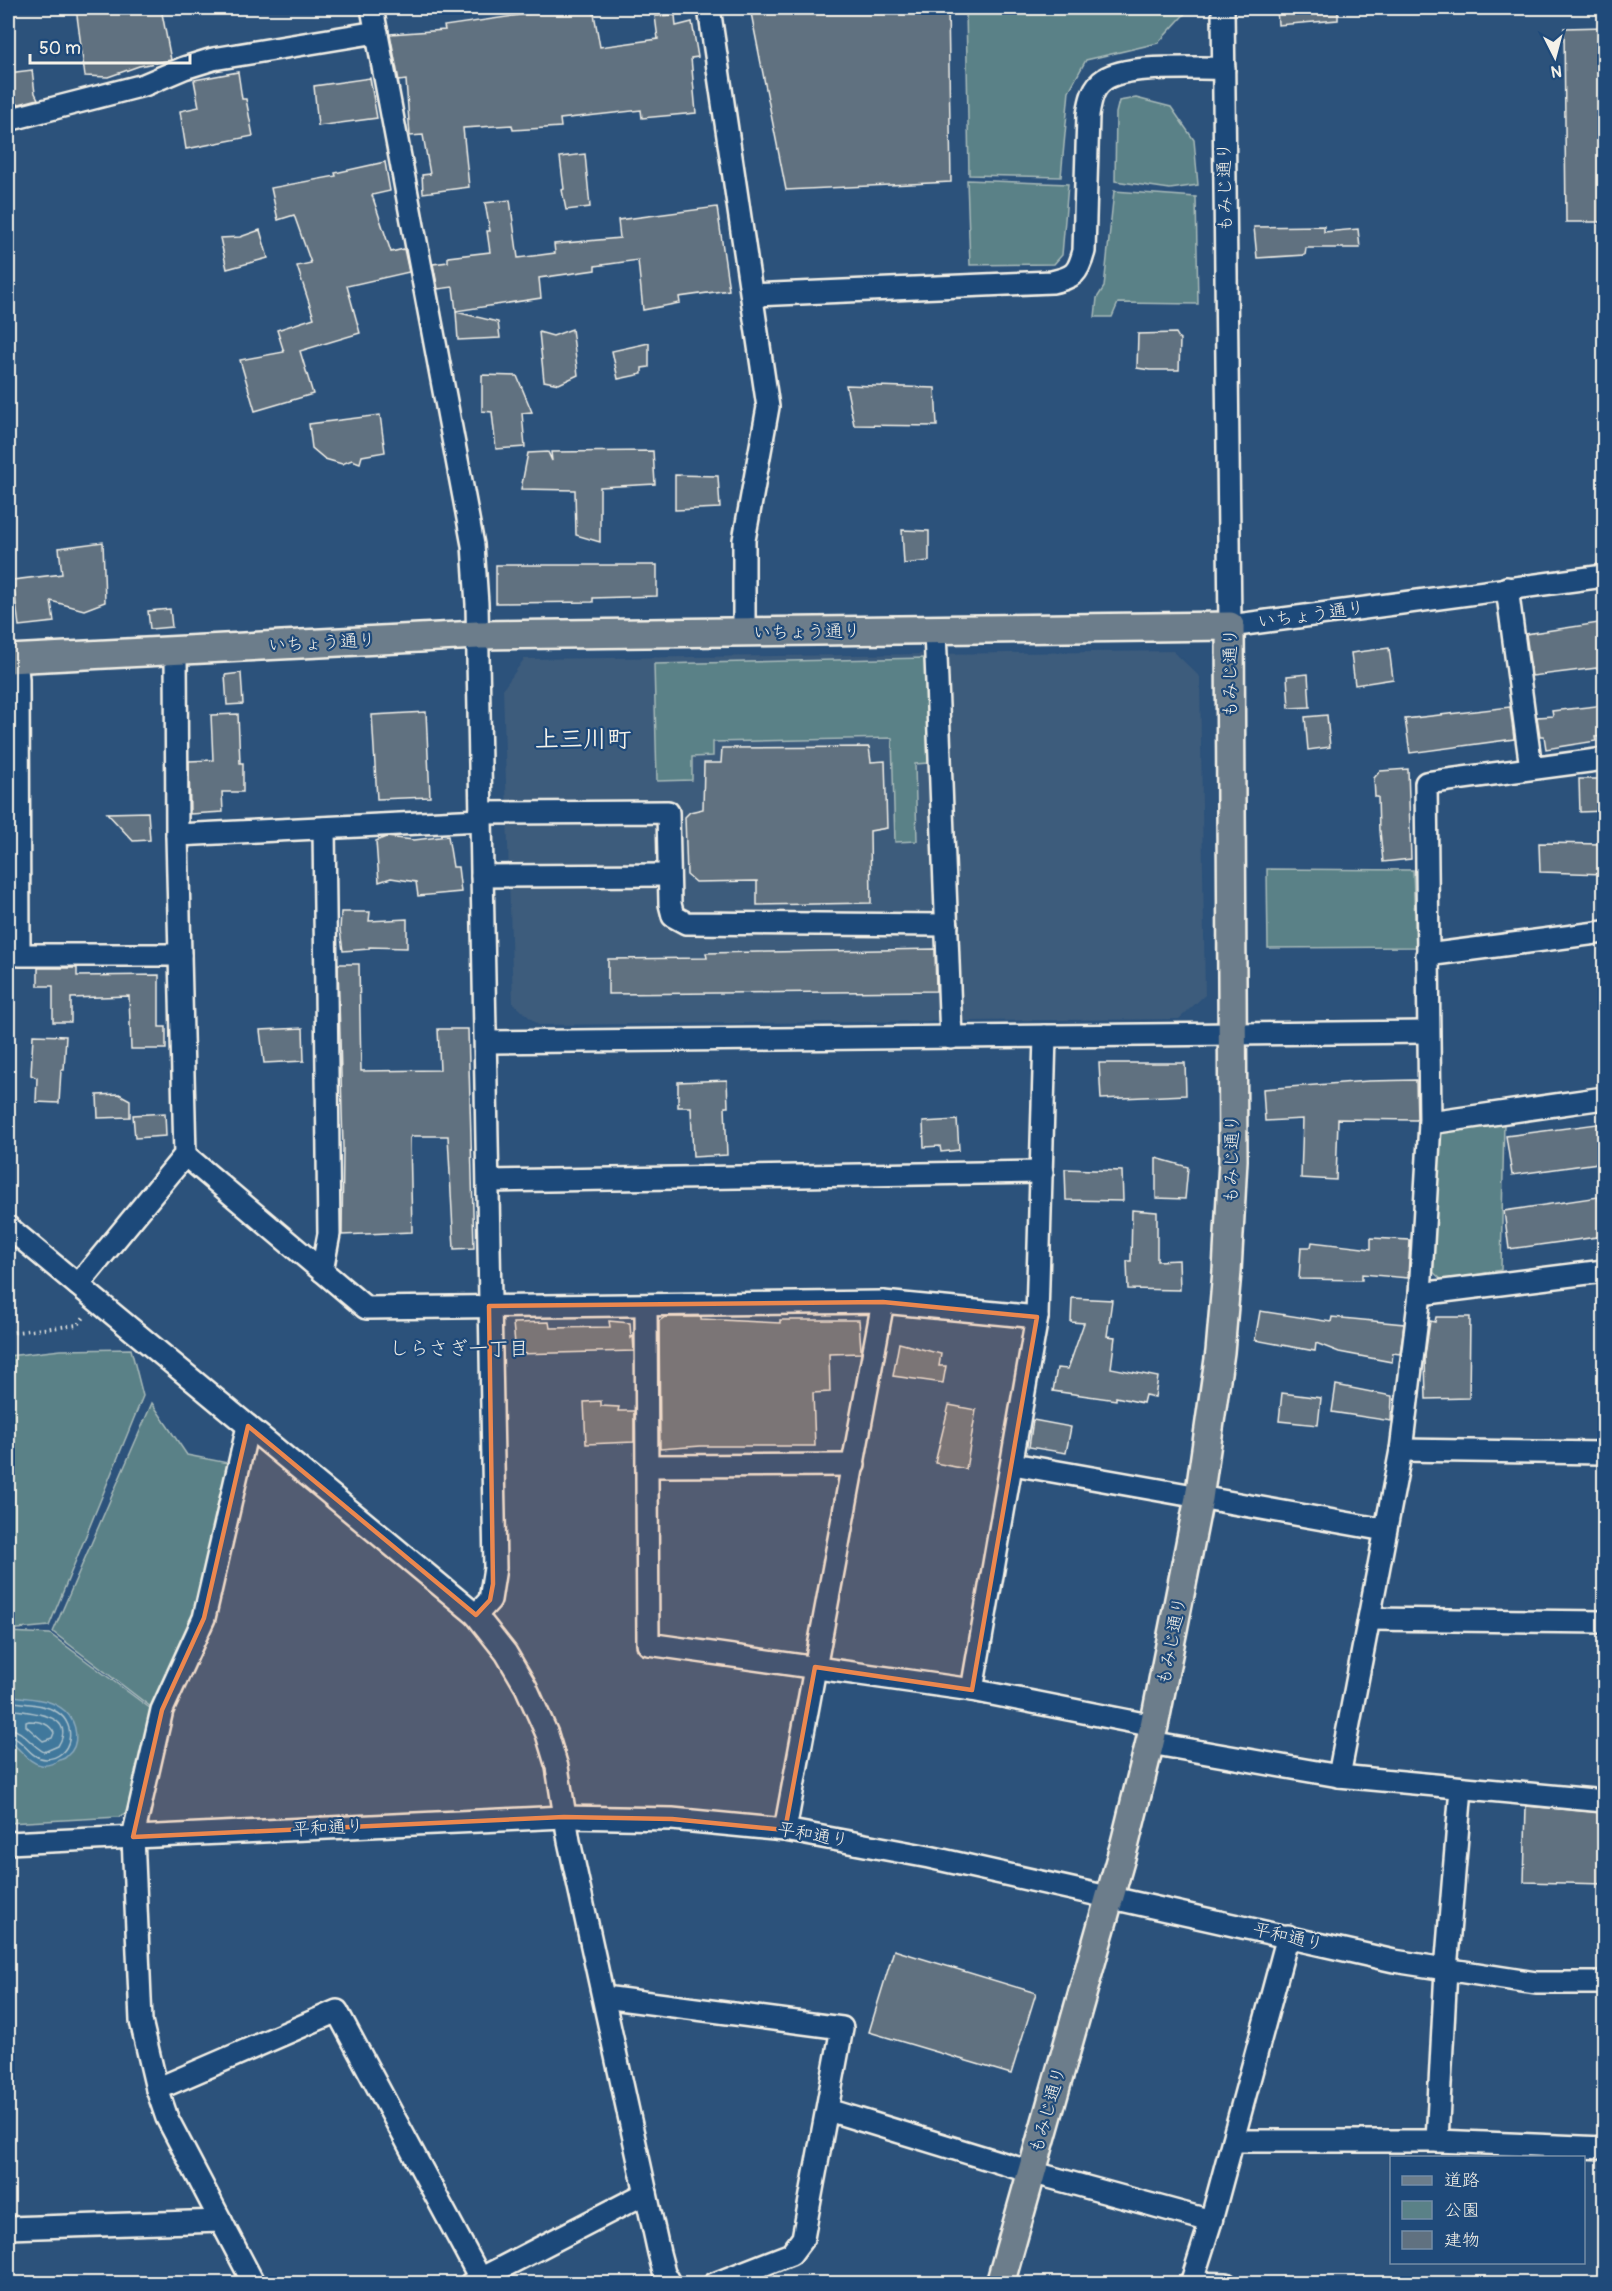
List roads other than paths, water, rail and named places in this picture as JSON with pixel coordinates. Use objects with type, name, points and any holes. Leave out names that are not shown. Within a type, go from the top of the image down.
[{"type":"main road","name":"いちょう通り","points":[[12,659],[478,635],[1230,626]]},
{"type":"main road","name":"もみじ通り","points":[[1000,2283],[1110,1897],[1152,1735],[1200,1498],[1220,1352],[1233,1160],[1230,626]]},
{"type":"street","points":[[372,8],[473,545],[478,635],[487,1042],[489,1306],[495,1568],[490,1600],[476,1615]]},
{"type":"street","points":[[709,8],[768,407],[744,540],[744,633]]},
{"type":"street","name":"もみじ通り","points":[[1222,8],[1230,626]]},
{"type":"street","points":[[8,120],[144,85],[184,68],[213,59],[376,32]]},
{"type":"street","points":[[752,295],[1052,282],[1071,277],[1080,266],[1083,250],[1088,115],[1091,95],[1103,79],[1124,71],[1224,68]]},
{"type":"street","name":"いちょう通り","points":[[1230,626],[1605,576]]},
{"type":"street","points":[[1507,588],[1531,768]]},
{"type":"street","points":[[935,631],[951,1038]]},
{"type":"street","points":[[78,1286],[185,1155],[177,836],[176,651]]},
{"type":"street","points":[[12,659],[18,680],[19,955],[180,955]]},
{"type":"street","points":[[1339,1776],[1401,1450],[1420,1294],[1430,1123],[1426,783],[1605,759]]},
{"type":"street","points":[[177,836],[481,816],[668,812],[670,904],[674,916],[686,923],[947,925]]},
{"type":"street","points":[[322,1271],[328,1234],[324,828]]},
{"type":"street","points":[[482,876],[669,875]]},
{"type":"street","points":[[1427,955],[1605,932]]},
{"type":"street","points":[[487,1042],[1428,1032]]},
{"type":"street","points":[[972,1690],[1037,1317],[1045,1036]]},
{"type":"street","points":[[1430,1123],[1605,1098]]},
{"type":"street","points":[[185,1155],[366,1308],[883,1302],[1037,1317]]},
{"type":"street","points":[[489,1181],[1042,1172]]},
{"type":"street","points":[[8,1227],[476,1615],[506,1653],[537,1708],[557,1767],[564,1817],[659,2253],[664,2272],[671,2283]]},
{"type":"street","points":[[1420,1294],[1605,1270]]},
{"type":"street","points":[[785,1830],[883,1302]]},
{"type":"street","points":[[646,1306],[648,1644],[972,1690],[1152,1735],[1339,1776],[1605,1801]]},
{"type":"street","points":[[248,1426],[204,1618],[162,1710],[133,1837],[141,2021],[157,2089],[167,2118],[254,2283]]},
{"type":"street","points":[[1401,1450],[1605,1453]]},
{"type":"street","points":[[1012,1464],[1385,1530]]},
{"type":"street","points":[[647,1466],[854,1465]]},
{"type":"street","points":[[1369,1618],[1605,1622]]},
{"type":"street","points":[[1437,2141],[1446,1970],[1461,1788]]},
{"type":"street","name":"平和通り","points":[[8,1843],[564,1817],[672,1819],[785,1830],[928,1857],[1394,1961],[1536,1983],[1605,1983]]},
{"type":"street","points":[[1226,2283],[1191,2283],[1211,2221],[1288,1936]]},
{"type":"street","points":[[604,1997],[842,2028],[803,2238],[791,2254],[714,2283]]},
{"type":"street","points":[[157,2089],[337,2011],[475,2281],[646,2193]]},
{"type":"street","points":[[828,2110],[1031,2172],[1211,2221]]},
{"type":"street","points":[[1233,2140],[1437,2141],[1605,2148]]},
{"type":"street","points":[[8,2228],[221,2221]]},
{"type":"water","points":[[8,1695],[45,1701],[65,1711],[75,1727],[76,1734],[74,1746],[66,1757],[46,1765],[36,1764],[8,1741]]},
{"type":"district","name":"上三川町","points":[[583,739]]},
{"type":"district","name":"しらさぎ一丁目","points":[[459,1348]]}]
